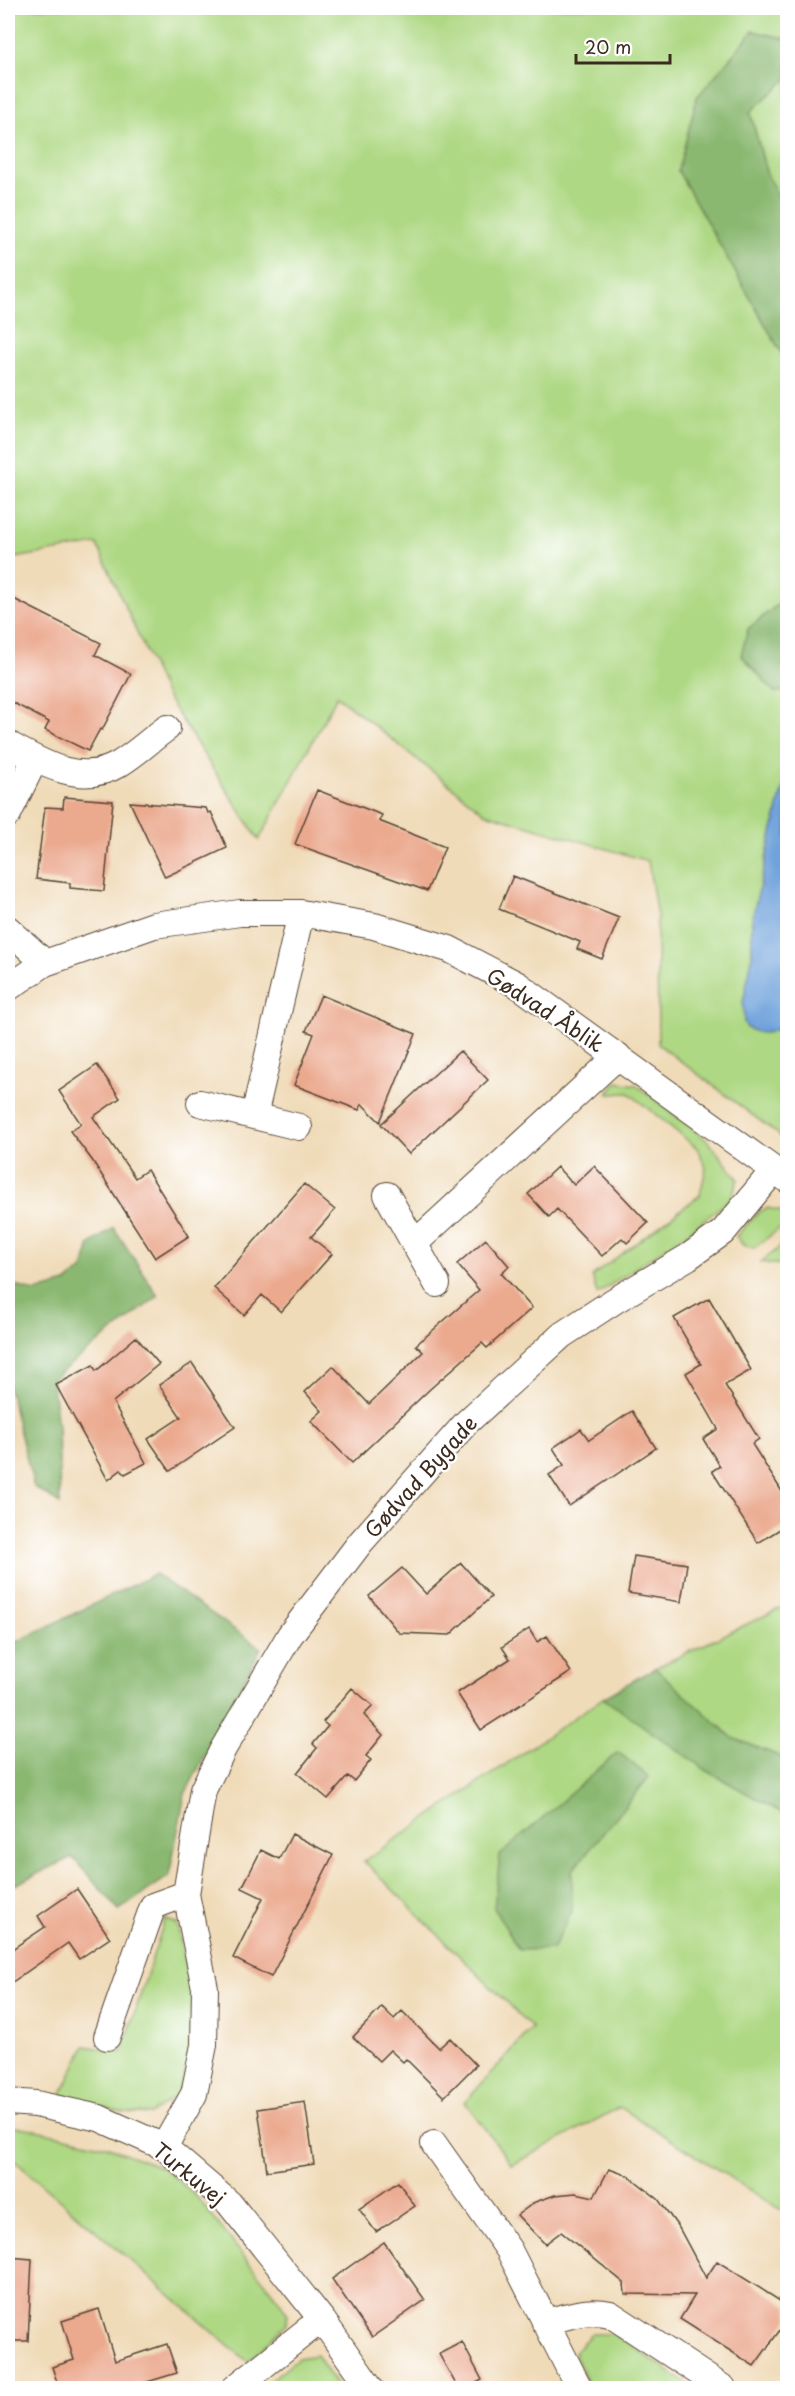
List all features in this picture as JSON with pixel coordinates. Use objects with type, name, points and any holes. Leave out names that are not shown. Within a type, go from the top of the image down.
[{"type":"street","points":[[8,744],[35,759],[69,773],[96,774],[119,764],[166,728]]},
{"type":"street","points":[[8,814],[35,759]]},
{"type":"street","name":"Gødvad Åblik","points":[[8,988],[45,963],[154,925],[240,913],[301,913],[374,926],[449,949],[518,985],[781,1175]]},
{"type":"street","points":[[254,1116],[301,913]]},
{"type":"street","points":[[8,929],[45,963]]},
{"type":"street","name":"Gødvad Åblik","points":[[414,1244],[618,1056]]},
{"type":"street","points":[[200,1102],[299,1127]]},
{"type":"street","name":"Gødvad Bygade","points":[[164,2147],[194,2094],[204,2045],[205,1988],[186,1894],[203,1790],[223,1749],[290,1635],[360,1543],[467,1422],[562,1335],[688,1257],[723,1232],[781,1175]]},
{"type":"street","points":[[387,1195],[437,1284]]},
{"type":"street","points":[[107,2037],[153,1906],[186,1894]]},
{"type":"street","name":"Turkuvej","points":[[8,2102],[36,2104],[99,2118],[164,2147],[229,2203],[323,2321],[370,2388]]},
{"type":"street","points":[[434,2144],[508,2250],[579,2388]]},
{"type":"street","points":[[545,2323],[566,2316],[599,2312],[610,2314],[723,2388]]},
{"type":"street","points":[[235,2388],[323,2321]]},
{"type":"green space","points":[[8,8],[787,8],[787,39],[753,31],[678,171],[787,363],[787,597],[748,629],[774,692],[787,691],[787,1141],[658,1044],[657,916],[648,861],[485,813],[337,696],[259,840],[166,696],[97,544],[8,559]]},
{"type":"green space","points":[[753,31],[787,39],[787,79],[750,112],[767,175],[787,213],[787,363],[678,171],[697,97]]},
{"type":"green space","points":[[787,79],[787,213],[767,175],[750,111]]},
{"type":"green space","points":[[787,597],[787,691],[774,692],[741,655],[748,629]]},
{"type":"green space","points":[[617,1082],[636,1085],[708,1141],[738,1179],[731,1199],[683,1236],[597,1294],[592,1276],[700,1195],[706,1168],[697,1148],[629,1093],[608,1094]]},
{"type":"green space","points":[[768,1208],[787,1213],[787,1223],[754,1248],[743,1245],[736,1236],[759,1212]]},
{"type":"green space","points":[[114,1228],[158,1296],[52,1379],[58,1427],[60,1504],[34,1487],[8,1386],[8,1276],[14,1285],[35,1292],[66,1283],[83,1269],[90,1244]]},
{"type":"green space","points":[[787,1242],[787,1266],[761,1262]]},
{"type":"green space","points":[[155,1574],[261,1648],[185,1794],[169,1876],[119,1910],[72,1857],[8,1888],[8,1646]]},
{"type":"green space","points":[[787,1605],[787,2214],[620,2107],[512,2165],[465,2102],[532,2028],[364,1861],[603,1698],[735,1753],[655,1668]]},
{"type":"green space","points":[[655,1668],[733,1738],[787,1759],[787,1816],[706,1770],[603,1698]]},
{"type":"green space","points":[[618,1752],[649,1777],[572,1871],[572,1912],[552,1949],[519,1950],[494,1908],[500,1855]]},
{"type":"green space","points":[[165,1919],[177,1924],[193,1999],[189,2058],[178,2095],[150,2114],[122,2112],[61,2095],[85,2046],[122,2052]]},
{"type":"green space","points":[[8,2127],[27,2128],[106,2146],[163,2168],[196,2196],[277,2298],[287,2313],[286,2324],[248,2362],[16,2162],[8,2164]]},
{"type":"green space","points":[[591,2334],[614,2334],[693,2388],[589,2388],[574,2352]]},
{"type":"green space","points":[[317,2355],[338,2388],[261,2388],[298,2358]]},
{"type":"water","points":[[787,781],[787,1017],[779,1027],[765,1033],[747,1028],[744,1022],[743,1002],[752,958],[752,919],[782,790]]},
{"type":"building","points":[[8,596],[101,643],[95,655],[131,674],[102,730],[100,729],[88,751],[45,730],[49,722],[8,700]]},
{"type":"building","points":[[317,790],[382,815],[379,821],[445,847],[427,891],[295,844]]},
{"type":"building","points":[[64,797],[113,801],[104,891],[70,888],[70,883],[36,879],[45,807],[63,808]]},
{"type":"building","points":[[130,802],[206,808],[208,813],[211,812],[227,848],[165,877]]},
{"type":"building","points":[[513,876],[619,918],[602,959],[577,949],[580,942],[499,909]]},
{"type":"building","points":[[321,995],[416,1034],[380,1122],[362,1104],[359,1110],[294,1085],[314,1034],[306,1031]]},
{"type":"building","points":[[460,1051],[488,1080],[409,1154],[381,1124]]},
{"type":"building","points":[[97,1065],[120,1098],[93,1117],[135,1178],[147,1170],[189,1236],[155,1258],[92,1160],[70,1131],[81,1124],[59,1091]]},
{"type":"building","points":[[594,1166],[648,1223],[627,1243],[622,1238],[602,1256],[557,1209],[549,1217],[528,1194],[557,1167],[574,1185]]},
{"type":"building","points":[[304,1184],[335,1210],[311,1237],[332,1254],[281,1312],[262,1295],[244,1315],[214,1288]]},
{"type":"building","points":[[486,1239],[509,1266],[501,1273],[532,1308],[487,1348],[482,1343],[352,1463],[311,1421],[322,1411],[305,1392],[333,1366],[369,1404],[423,1352],[416,1345],[479,1290],[457,1264]]},
{"type":"building","points":[[709,1298],[751,1370],[725,1385],[759,1439],[752,1444],[788,1501],[788,1524],[758,1543],[712,1471],[720,1466],[703,1439],[718,1429],[686,1373],[701,1364],[674,1318]]},
{"type":"building","points":[[136,1337],[159,1364],[113,1402],[146,1463],[125,1474],[121,1470],[108,1480],[56,1385],[93,1365],[96,1371]]},
{"type":"building","points":[[192,1363],[235,1427],[170,1471],[148,1439],[181,1417],[159,1385]]},
{"type":"building","points":[[632,1411],[656,1448],[569,1506],[549,1475],[564,1465],[553,1448],[581,1429],[589,1440]]},
{"type":"building","points":[[634,1556],[687,1564],[681,1602],[628,1593]]},
{"type":"building","points":[[461,1563],[491,1597],[450,1635],[399,1633],[369,1596],[402,1568],[426,1594]]},
{"type":"building","points":[[529,1629],[537,1642],[547,1636],[571,1672],[481,1730],[457,1693],[510,1659],[502,1647]]},
{"type":"building","points":[[352,1688],[373,1706],[364,1715],[383,1735],[366,1756],[371,1760],[354,1781],[348,1776],[328,1799],[297,1773],[317,1748],[313,1744],[328,1726],[323,1722]]},
{"type":"building","points":[[292,1834],[333,1855],[271,1977],[233,1958],[263,1898],[242,1888],[261,1850],[279,1859]]},
{"type":"building","points":[[77,1889],[110,1938],[79,1959],[68,1943],[8,1985],[8,1952],[45,1927],[38,1916]]},
{"type":"building","points":[[382,2007],[394,2019],[402,2011],[439,2048],[450,2038],[476,2065],[444,2097],[406,2059],[403,2062],[390,2050],[379,2061],[353,2037]]},
{"type":"building","points":[[305,2102],[314,2164],[267,2171],[258,2109]]},
{"type":"building","points":[[609,2169],[629,2176],[658,2199],[679,2228],[706,2278],[717,2261],[788,2306],[788,2319],[754,2366],[680,2319],[695,2295],[625,2294],[624,2283],[561,2232],[545,2244],[517,2215],[535,2202],[555,2195],[576,2193],[594,2197]]},
{"type":"building","points":[[398,2182],[415,2206],[376,2232],[359,2209]]},
{"type":"building","points":[[384,2242],[425,2300],[372,2337],[332,2279]]},
{"type":"building","points":[[8,2257],[32,2259],[28,2341],[8,2341]]},
{"type":"building","points":[[99,2309],[115,2361],[167,2344],[177,2373],[127,2388],[59,2388],[52,2367],[74,2360],[62,2321]]},
{"type":"building","points":[[462,2342],[482,2380],[467,2388],[458,2388],[439,2354]]}]
